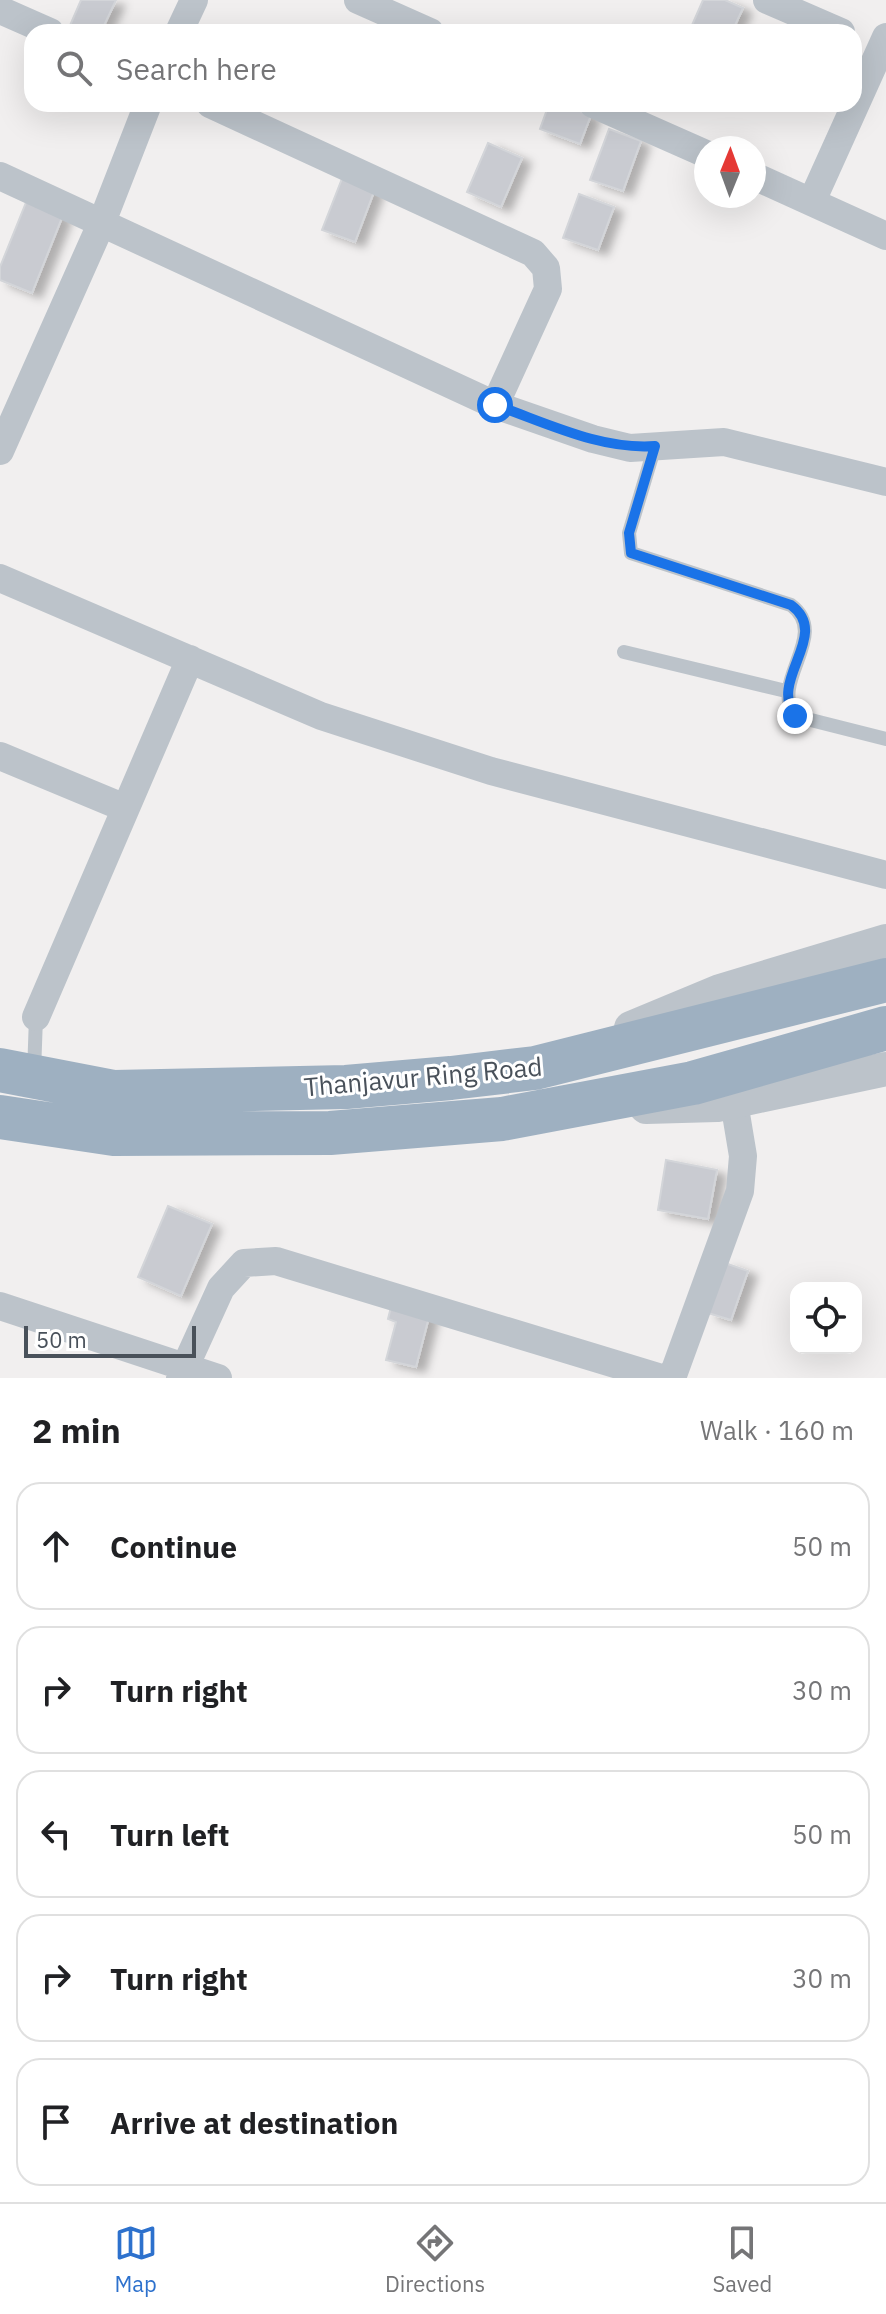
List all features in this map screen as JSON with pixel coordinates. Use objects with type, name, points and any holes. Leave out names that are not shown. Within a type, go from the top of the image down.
[{"type":"highway","name":"Thanjavur Ring Road","points":[[17,1074],[129,1092],[346,1087],[535,1068],[886,980]]},
{"type":"highway","name":"Thanjavur Ring Road","points":[[0,1117],[114,1134],[330,1133],[502,1119],[693,1083],[886,1028]]},
{"type":"street","points":[[183,24],[194,0]]},
{"type":"street","points":[[358,0],[412,24]]},
{"type":"street","points":[[767,0],[822,24]]},
{"type":"street","points":[[0,10],[32,24]]},
{"type":"street","points":[[862,40],[884,46],[862,93]]},
{"type":"street","points":[[0,451],[102,222],[145,112]]},
{"type":"street","points":[[227,112],[533,253],[546,268],[548,289],[495,405]]},
{"type":"street","points":[[611,112],[694,149]]},
{"type":"street","points":[[812,201],[853,112]]},
{"type":"street","points":[[0,176],[495,405],[593,439],[630,448],[724,442],[886,482]]},
{"type":"street","points":[[766,181],[886,236]]},
{"type":"street","points":[[0,578],[321,716],[491,771],[886,875]]},
{"type":"street","points":[[36,1017],[190,659]]},
{"type":"street","points":[[0,756],[125,808]]},
{"type":"street","points":[[535,1068],[720,991],[886,941]]},
{"type":"street","points":[[559,1109],[734,1102],[886,1069]]},
{"type":"street","points":[[672,1378],[740,1191],[743,1156],[734,1102]]},
{"type":"street","points":[[181,1372],[221,1288],[244,1263],[276,1261],[661,1378]]},
{"type":"street","points":[[0,1306],[181,1372],[218,1378]]},
{"type":"lane","points":[[655,446],[629,533],[631,553],[791,605],[801,612],[805,625],[804,641],[786,691],[786,704],[795,716],[886,739]]},
{"type":"lane","points":[[624,652],[786,691]]},
{"type":"lane","points":[[17,1074],[36,1017]]},
{"type":"building","points":[[81,0],[116,0],[105,24],[71,24]]},
{"type":"building","points":[[703,0],[725,0],[743,8],[736,24],[692,24]]},
{"type":"building","points":[[546,112],[583,112],[591,115],[580,144],[540,129]]},
{"type":"building","points":[[609,129],[641,141],[623,191],[590,180]]},
{"type":"building","points":[[488,143],[522,158],[501,207],[467,192]]},
{"type":"building","points":[[343,176],[375,189],[355,242],[322,230]]},
{"type":"building","points":[[579,194],[614,207],[598,250],[563,238]]},
{"type":"building","points":[[27,200],[63,215],[32,293],[0,280],[0,267]]},
{"type":"building","points":[[666,1160],[717,1170],[708,1219],[658,1210]]},
{"type":"building","points":[[168,1206],[212,1224],[181,1296],[138,1277]]},
{"type":"building","points":[[725,1263],[748,1271],[731,1320],[708,1313]]},
{"type":"building","points":[[392,1303],[430,1313],[416,1367],[386,1360],[396,1322],[388,1319]]},
{"type":"route","points":[[495,405],[593,439],[630,448],[655,446],[629,533],[631,553],[641,559],[791,605],[801,612],[805,625],[804,641],[786,691],[786,704],[795,716]]}]
